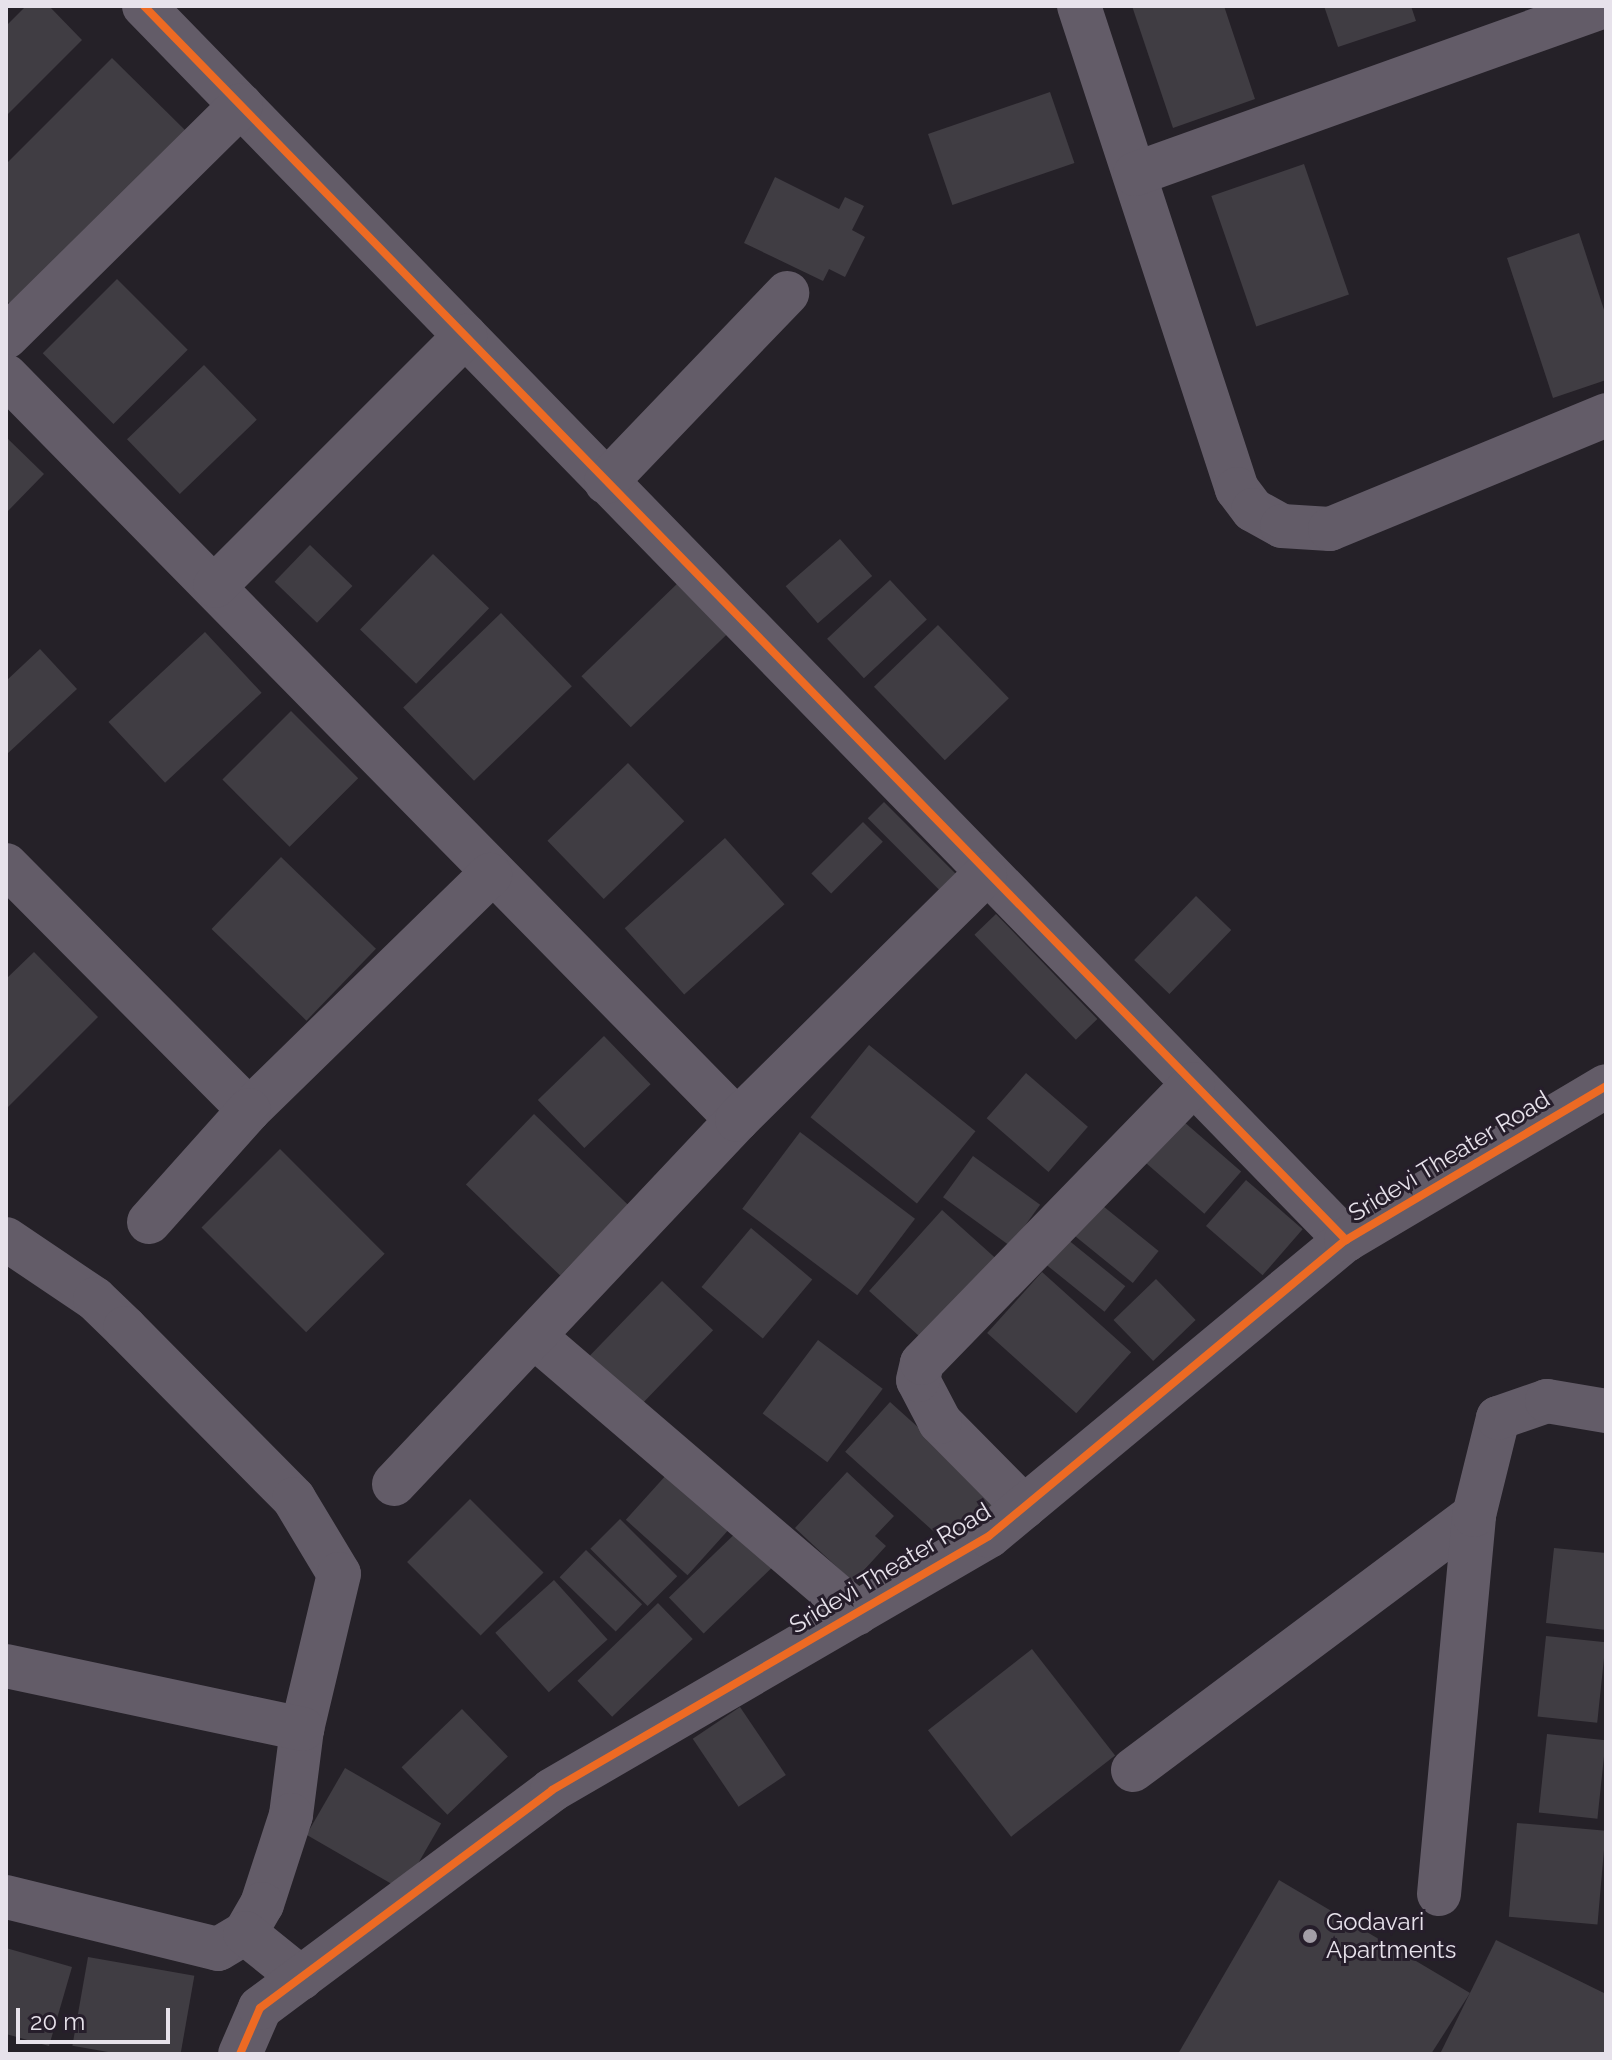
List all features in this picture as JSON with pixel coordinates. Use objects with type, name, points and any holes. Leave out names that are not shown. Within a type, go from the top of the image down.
[{"type":"street","points":[[144,6],[985,875],[1346,1240]]},
{"type":"street","points":[[1079,6],[1237,489],[1253,510],[1282,526],[1330,529],[1606,415]]},
{"type":"street","points":[[1135,174],[1603,6]]},
{"type":"street","points":[[6,337],[241,105]]},
{"type":"street","points":[[606,482],[787,293]]},
{"type":"street","points":[[215,586],[465,336]]},
{"type":"street","points":[[6,376],[215,586],[490,875],[737,1120]]},
{"type":"street","points":[[6,865],[249,1110]]},
{"type":"street","points":[[149,1222],[249,1110],[490,875]]},
{"type":"street","points":[[394,1484],[536,1338],[737,1120],[985,875]]},
{"type":"street","points":[[1024,1507],[940,1422],[918,1380],[922,1363],[1193,1084]]},
{"type":"street","name":"Sridevi Theater Road","points":[[240,2054],[260,2008],[552,1790],[989,1536],[1346,1240],[1606,1086]]},
{"type":"street","points":[[6,1239],[95,1299],[301,1511],[339,1574],[302,1729],[291,1815],[262,1904],[245,1933],[218,1949],[6,1897]]},
{"type":"street","points":[[536,1338],[857,1613]]},
{"type":"street","points":[[1439,1894],[1474,1515],[1498,1418],[1547,1401],[1606,1411]]},
{"type":"street","points":[[1133,1770],[1474,1515]]},
{"type":"street","points":[[6,1666],[302,1729]]},
{"type":"street","points":[[245,1933],[301,1978]]},
{"type":"building","points":[[26,6],[49,6],[82,40],[8,114],[6,26]]},
{"type":"building","points":[[1132,6],[1224,6],[1255,99],[1173,128]]},
{"type":"building","points":[[1324,6],[1411,6],[1416,21],[1338,47]]},
{"type":"building","points":[[112,58],[188,133],[14,308],[6,300],[6,164]]},
{"type":"building","points":[[1050,92],[1074,163],[952,205],[928,134]]},
{"type":"building","points":[[1304,164],[1349,294],[1256,326],[1211,196]]},
{"type":"building","points":[[775,177],[839,209],[845,197],[864,206],[852,230],[865,237],[845,277],[829,269],[823,281],[744,243]]},
{"type":"building","points":[[1579,233],[1606,316],[1606,380],[1553,398],[1507,258]]},
{"type":"building","points":[[117,279],[188,350],[113,424],[43,353]]},
{"type":"building","points":[[204,365],[257,420],[180,494],[127,439]]},
{"type":"building","points":[[6,437],[44,474],[6,513]]},
{"type":"building","points":[[840,539],[872,576],[818,623],[786,586]]},
{"type":"building","points":[[310,545],[352,586],[317,623],[275,582]]},
{"type":"building","points":[[433,554],[489,608],[416,684],[360,630]]},
{"type":"building","points":[[890,580],[927,619],[864,678],[827,639]]},
{"type":"building","points":[[680,581],[729,632],[631,727],[581,676]]},
{"type":"building","points":[[501,613],[572,686],[474,781],[403,707]]},
{"type":"building","points":[[938,625],[1009,698],[945,760],[874,687]]},
{"type":"building","points":[[205,632],[262,693],[165,783],[108,722]]},
{"type":"building","points":[[40,649],[77,689],[6,755],[6,681]]},
{"type":"building","points":[[291,711],[358,778],[290,847],[222,780]]},
{"type":"building","points":[[628,763],[684,821],[604,899],[547,841]]},
{"type":"building","points":[[884,802],[955,873],[939,890],[868,818]]},
{"type":"building","points":[[863,822],[883,842],[831,893],[811,874]]},
{"type":"building","points":[[725,838],[785,904],[684,994],[625,928]]},
{"type":"building","points":[[281,857],[376,949],[306,1021],[212,929]]},
{"type":"building","points":[[1196,896],[1231,930],[1169,994],[1134,960]]},
{"type":"building","points":[[996,914],[1097,1019],[1076,1040],[974,935]]},
{"type":"building","points":[[34,952],[98,1017],[6,1109],[6,979]]},
{"type":"building","points":[[604,1036],[651,1084],[584,1148],[538,1100]]},
{"type":"building","points":[[869,1045],[975,1131],[917,1203],[810,1117]]},
{"type":"building","points":[[1026,1073],[1088,1127],[1049,1172],[987,1118]]},
{"type":"building","points":[[534,1114],[628,1205],[560,1275],[466,1184]]},
{"type":"building","points":[[1183,1121],[1241,1172],[1204,1214],[1146,1163]]},
{"type":"building","points":[[800,1132],[915,1219],[857,1295],[742,1209]]},
{"type":"building","points":[[280,1149],[385,1254],[306,1332],[202,1227]]},
{"type":"building","points":[[973,1156],[1040,1205],[1010,1246],[943,1197]]},
{"type":"building","points":[[1246,1180],[1303,1229],[1263,1275],[1206,1226]]},
{"type":"building","points":[[1098,1202],[1159,1251],[1133,1283],[1072,1234]]},
{"type":"building","points":[[942,1210],[999,1262],[926,1343],[869,1291]]},
{"type":"building","points":[[751,1228],[812,1279],[763,1338],[702,1287]]},
{"type":"building","points":[[1067,1239],[1125,1286],[1105,1312],[1046,1265]]},
{"type":"building","points":[[1042,1272],[1131,1352],[1076,1413],[987,1333]]},
{"type":"building","points":[[1156,1279],[1196,1320],[1153,1361],[1114,1320]]},
{"type":"building","points":[[662,1281],[713,1330],[640,1406],[589,1357]]},
{"type":"building","points":[[818,1340],[883,1389],[827,1462],[763,1413]]},
{"type":"building","points":[[890,1402],[1001,1502],[957,1552],[845,1452]]},
{"type":"building","points":[[847,1472],[894,1516],[875,1536],[886,1546],[853,1582],[795,1528]]},
{"type":"building","points":[[668,1473],[730,1529],[688,1575],[626,1520]]},
{"type":"building","points":[[470,1499],[544,1573],[481,1635],[407,1562]]},
{"type":"building","points":[[620,1519],[677,1576],[648,1606],[590,1549]]},
{"type":"building","points":[[743,1526],[778,1562],[704,1634],[669,1598]]},
{"type":"building","points":[[1554,1548],[1606,1553],[1606,1630],[1546,1623]]},
{"type":"building","points":[[586,1550],[642,1604],[616,1632],[560,1577]]},
{"type":"building","points":[[554,1580],[608,1639],[549,1692],[495,1633]]},
{"type":"building","points":[[658,1603],[693,1639],[612,1717],[577,1681]]},
{"type":"building","points":[[1546,1636],[1606,1642],[1597,1723],[1538,1717]]},
{"type":"building","points":[[1032,1649],[1115,1755],[1011,1837],[928,1730]]},
{"type":"building","points":[[740,1707],[786,1775],[739,1807],[693,1739]]},
{"type":"building","points":[[462,1709],[508,1756],[447,1815],[402,1767]]},
{"type":"building","points":[[1547,1734],[1606,1740],[1597,1819],[1539,1813]]},
{"type":"building","points":[[345,1768],[441,1824],[403,1890],[306,1835]]},
{"type":"building","points":[[1517,1823],[1606,1831],[1597,1924],[1509,1917]]},
{"type":"building","name":"Godavari Apartments","points":[[1279,1880],[1470,1993],[1431,2054],[1178,2054]]},
{"type":"building","points":[[1496,1940],[1606,1994],[1606,2054],[1440,2054]]},
{"type":"building","points":[[6,1948],[72,1967],[49,2046],[6,2034]]},
{"type":"building","points":[[88,1957],[194,1976],[181,2054],[120,2054],[72,2046]]},
{"type":"cycle path","points":[[144,6],[1346,1240]]},
{"type":"cycle path","points":[[240,2054],[260,2008],[552,1790],[989,1536],[1346,1240],[1606,1086]]},
{"type":"place","name":"Godavari Apartments","points":[[1310,1936]]}]
